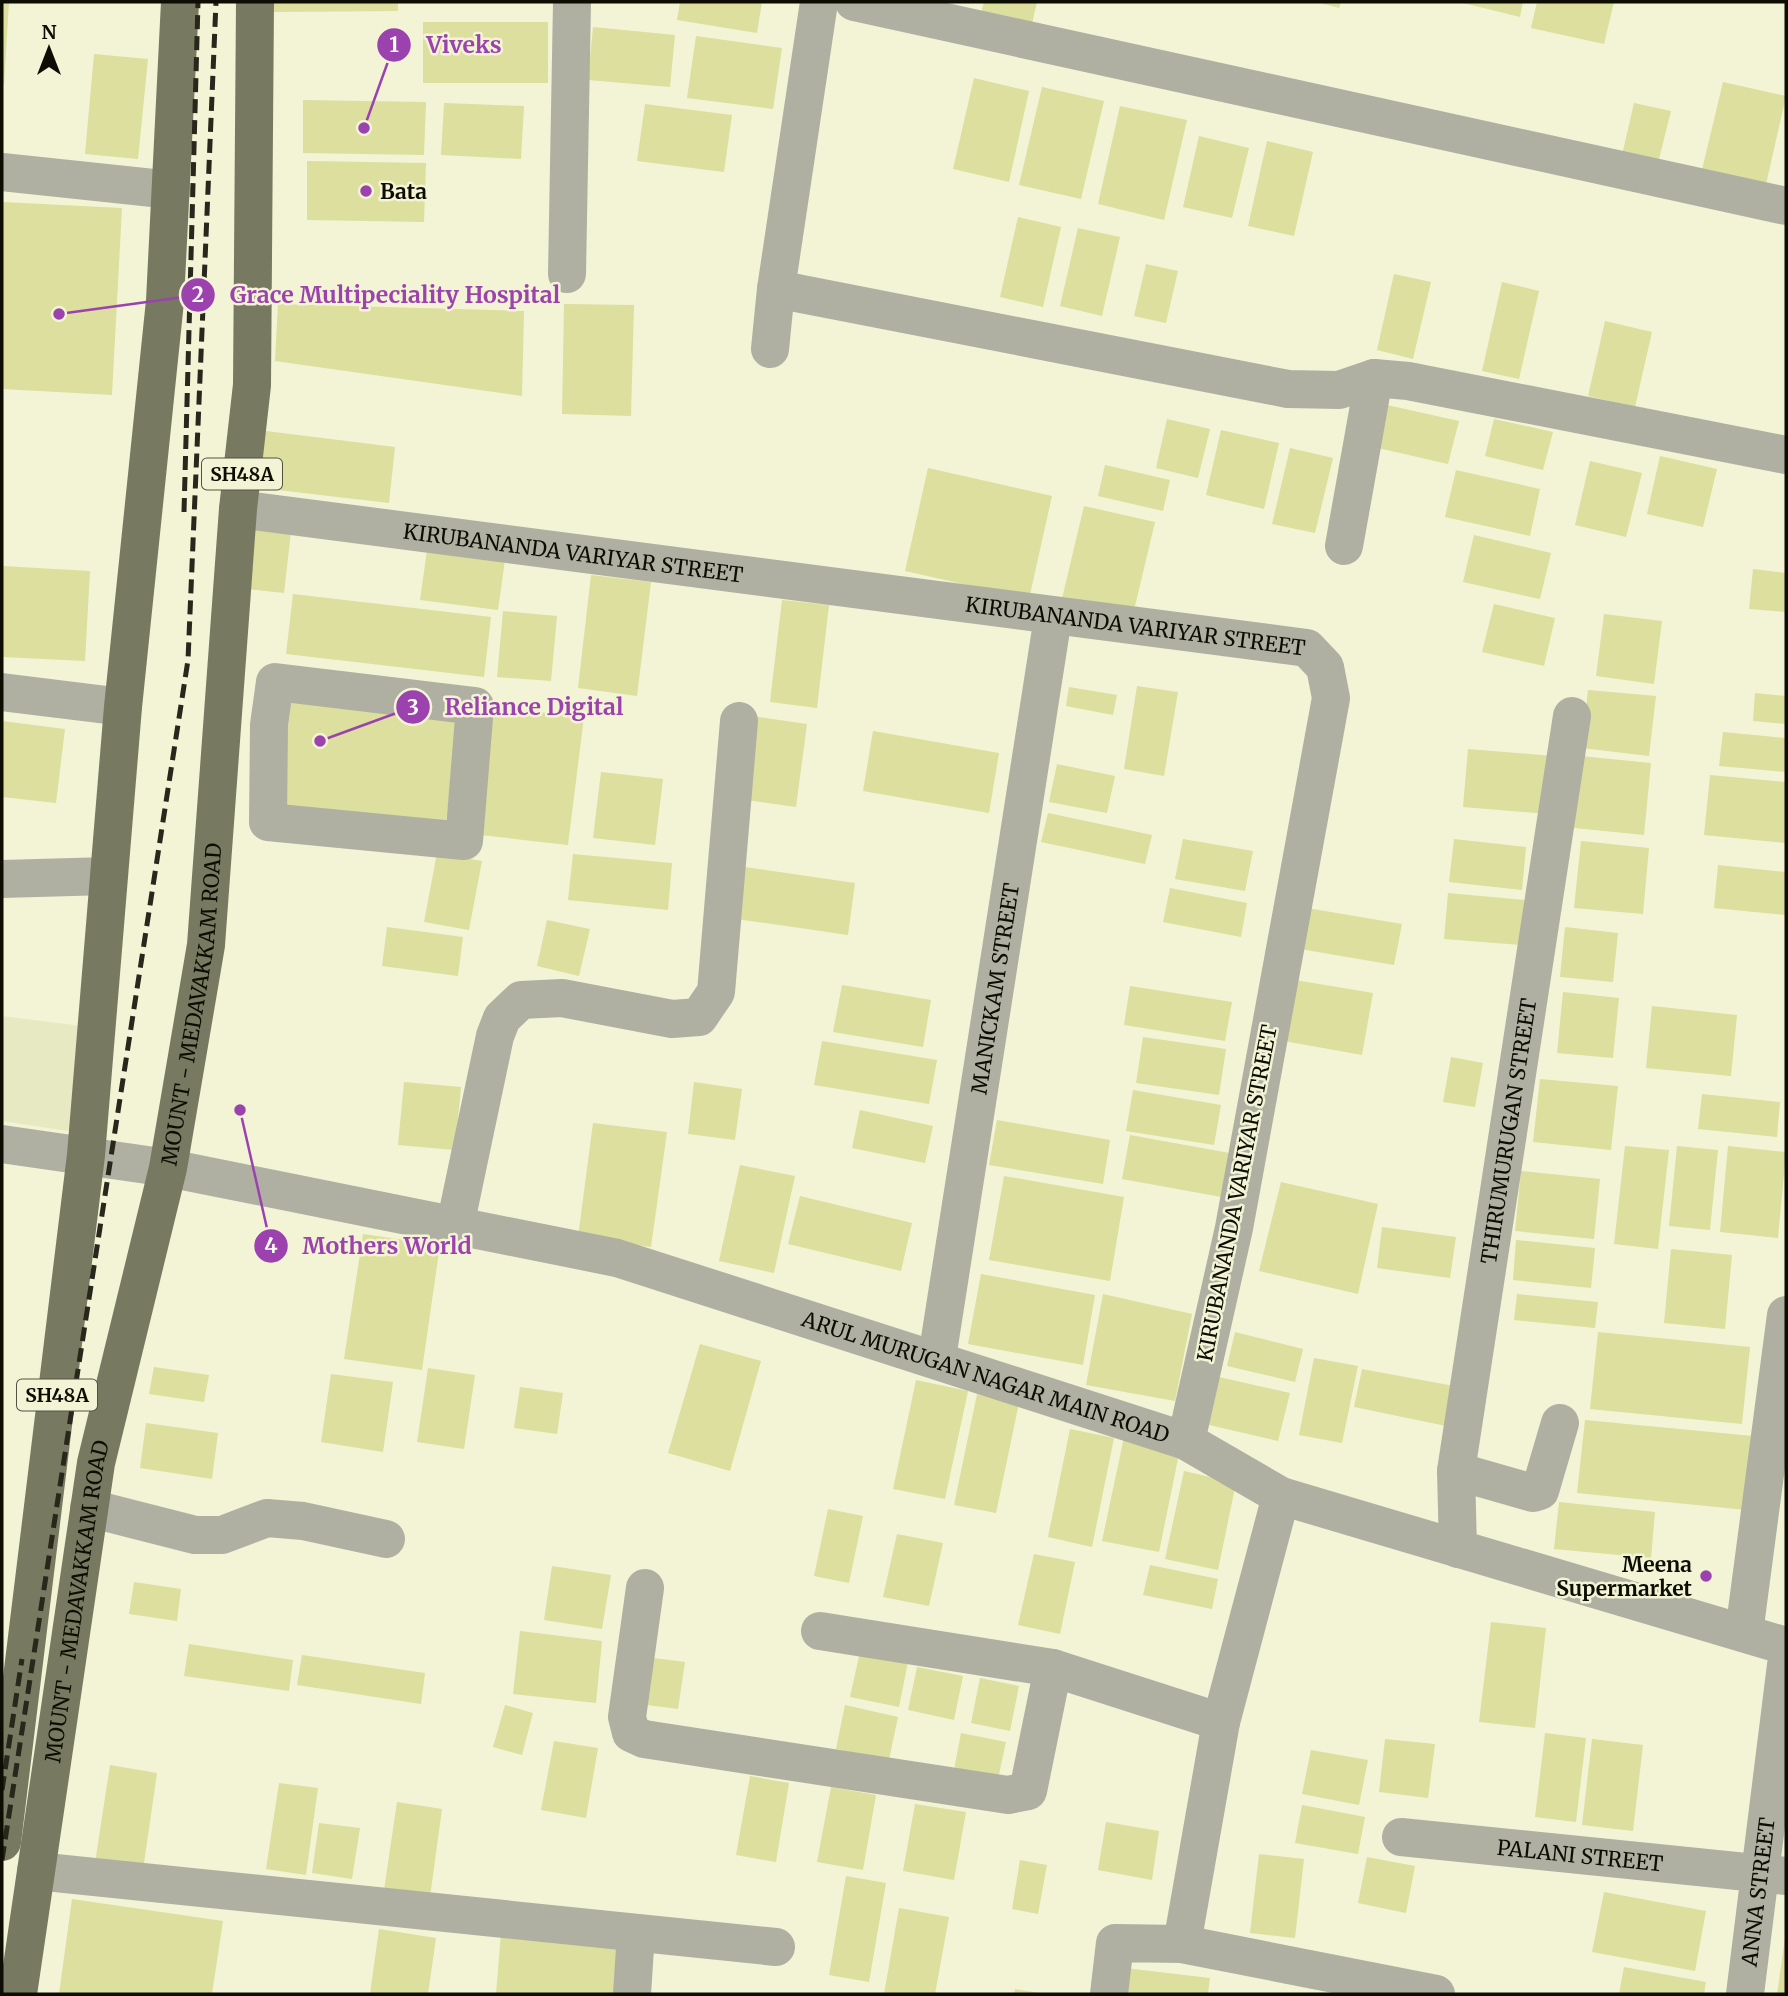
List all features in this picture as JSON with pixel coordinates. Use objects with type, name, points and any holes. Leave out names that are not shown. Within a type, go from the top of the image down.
[{"type":"main road","name":"MOUNT - MEDAVAKKAM ROAD","points":[[3,1821],[86,1155],[123,707],[165,301],[180,2]]},
{"type":"main road","name":"MOUNT - MEDAVAKKAM ROAD","points":[[18,1994],[96,1463],[167,1168],[206,945],[238,509],[252,385],[255,2]]},
{"type":"street","points":[[567,274],[572,2]]},
{"type":"street","points":[[770,349],[776,289],[819,2]]},
{"type":"street","points":[[854,2],[1786,206]]},
{"type":"street","points":[[2,172],[172,190]]},
{"type":"street","points":[[776,289],[1288,389],[1339,390],[1374,378],[1408,381],[1786,455]]},
{"type":"street","points":[[1344,547],[1374,378]]},
{"type":"street","name":"KIRUBANANDA VARIYAR STREET","points":[[238,509],[1307,648],[1325,667],[1331,698],[1234,1227],[1186,1441]]},
{"type":"street","name":"MANICKAM STREET","points":[[937,1358],[1053,617]]},
{"type":"street","points":[[275,682],[475,706],[464,841],[268,822],[269,725],[275,682]]},
{"type":"street","points":[[2,692],[123,707]]},
{"type":"street","name":"THIRUMURUGAN STREET","points":[[1458,1549],[1456,1471],[1572,716]]},
{"type":"street","points":[[455,1226],[495,1036],[502,1018],[521,1000],[562,998],[672,1019],[699,1017],[716,992],[739,721]]},
{"type":"street","points":[[222,722],[269,725]]},
{"type":"street","points":[[2,878],[108,876]]},
{"type":"street","name":"ARUL MURUGAN NAGAR MAIN ROAD","points":[[2,1143],[167,1168],[617,1258],[937,1358],[1186,1441],[1281,1496],[1786,1646]]},
{"type":"street","points":[[1745,1633],[1786,1315]]},
{"type":"street","points":[[1456,1471],[1533,1493],[1540,1490],[1560,1423]]},
{"type":"street","points":[[1182,1944],[1221,1722],[1281,1496]]},
{"type":"street","points":[[89,1508],[195,1535],[222,1535],[267,1518],[303,1521],[386,1539]]},
{"type":"street","points":[[645,1588],[626,1717],[631,1732],[643,1739],[1008,1795],[1028,1791],[1053,1668]]},
{"type":"street","points":[[820,1631],[1053,1668],[1221,1722]]},
{"type":"street","name":"ANNA STREET","points":[[1745,1994],[1772,1875],[1786,1665]]},
{"type":"street","name":"PALANI STREET","points":[[1401,1837],[1772,1875]]},
{"type":"street","points":[[36,1871],[776,1947]]},
{"type":"street","points":[[632,1994],[636,1933]]},
{"type":"street","points":[[1109,1994],[1115,1943],[1182,1944],[1425,1993]]},
{"type":"shaded area","points":[[2,1016],[82,1026],[74,1132],[2,1121]]},
{"type":"building","points":[[2,2],[9,2],[4,85],[2,85]]},
{"type":"building","points":[[273,2],[398,2],[398,11],[274,12]]},
{"type":"building","points":[[680,2],[762,2],[757,33],[677,20]]},
{"type":"building","points":[[984,2],[1037,2],[1031,28],[980,17]]},
{"type":"building","points":[[1317,2],[1341,2],[1339,8]]},
{"type":"building","points":[[1459,2],[1523,2],[1520,17]]},
{"type":"building","points":[[1537,2],[1614,2],[1604,44],[1531,28]]},
{"type":"building","points":[[423,22],[548,22],[548,83],[423,83]]},
{"type":"building","points":[[593,27],[675,35],[670,87],[588,80]]},
{"type":"building","points":[[696,36],[782,48],[773,109],[687,98]]},
{"type":"building","points":[[94,54],[148,59],[138,159],[85,154]]},
{"type":"building","points":[[974,78],[1029,91],[1009,182],[953,169]]},
{"type":"building","points":[[1723,82],[1786,96],[1765,189],[1701,174]]},
{"type":"building","points":[[1042,87],[1104,101],[1081,199],[1019,185]]},
{"type":"building","points":[[303,100],[426,102],[424,155],[303,153]]},
{"type":"building","points":[[444,103],[524,106],[521,159],[441,155]]},
{"type":"building","points":[[1634,103],[1671,111],[1658,163],[1622,155]]},
{"type":"building","points":[[645,104],[732,115],[724,172],[637,161]]},
{"type":"building","points":[[1120,106],[1187,120],[1164,220],[1098,204]]},
{"type":"building","points":[[1199,136],[1249,148],[1232,218],[1183,207]]},
{"type":"building","points":[[1267,141],[1313,152],[1294,236],[1248,226]]},
{"type":"building","name":"Bata","points":[[307,161],[426,163],[424,222],[307,220]]},
{"type":"building","points":[[2,202],[122,208],[112,395],[2,389]]},
{"type":"building","points":[[1018,217],[1061,227],[1043,307],[1000,297]]},
{"type":"building","points":[[1078,228],[1120,237],[1102,316],[1060,306]]},
{"type":"building","points":[[1146,264],[1178,271],[1166,323],[1134,316]]},
{"type":"building","points":[[1394,274],[1431,282],[1413,359],[1377,350]]},
{"type":"building","points":[[1502,282],[1539,291],[1519,379],[1482,371]]},
{"type":"building","points":[[278,304],[524,311],[522,396],[275,361]]},
{"type":"building","points":[[564,304],[634,305],[631,416],[562,414]]},
{"type":"building","points":[[1605,321],[1652,332],[1635,407],[1588,396]]},
{"type":"building","points":[[1387,405],[1459,421],[1448,464],[1378,448]]},
{"type":"building","points":[[1167,419],[1210,429],[1198,478],[1156,468]]},
{"type":"building","points":[[1494,419],[1553,432],[1543,470],[1485,456]]},
{"type":"building","points":[[258,430],[395,447],[389,503],[251,487]]},
{"type":"building","points":[[1221,430],[1279,443],[1264,509],[1206,495]]},
{"type":"building","points":[[1290,448],[1333,458],[1315,533],[1272,524]]},
{"type":"building","points":[[1660,456],[1717,469],[1703,527],[1647,514]]},
{"type":"building","points":[[1590,461],[1642,473],[1626,537],[1575,525]]},
{"type":"building","points":[[1105,465],[1170,480],[1163,511],[1098,496]]},
{"type":"building","points":[[928,468],[1052,496],[1029,599],[905,571]]},
{"type":"building","points":[[1456,470],[1540,489],[1530,536],[1445,517]]},
{"type":"building","points":[[1084,506],[1155,522],[1131,623],[1060,607]]},
{"type":"building","points":[[244,526],[291,532],[284,593],[237,588]]},
{"type":"building","points":[[1474,535],[1551,553],[1540,599],[1463,582]]},
{"type":"building","points":[[427,550],[505,560],[498,610],[420,600]]},
{"type":"building","points":[[2,566],[90,571],[85,661],[2,657]]},
{"type":"building","points":[[1753,569],[1786,573],[1786,612],[1749,609]]},
{"type":"building","points":[[591,575],[651,582],[637,696],[578,688]]},
{"type":"building","points":[[293,594],[491,617],[484,677],[286,654]]},
{"type":"building","points":[[782,600],[829,605],[817,708],[770,702]]},
{"type":"building","points":[[1494,604],[1555,618],[1544,666],[1482,652]]},
{"type":"building","points":[[503,611],[557,616],[551,681],[497,677]]},
{"type":"building","points":[[1604,614],[1662,621],[1654,684],[1596,676]]},
{"type":"building","points":[[1137,686],[1178,692],[1164,776],[1124,769]]},
{"type":"building","points":[[1069,687],[1117,695],[1113,715],[1066,706]]},
{"type":"building","points":[[1588,690],[1656,696],[1649,756],[1582,748]]},
{"type":"building","points":[[1755,693],[1786,696],[1786,724],[1753,721]]},
{"type":"building","points":[[292,698],[459,721],[445,830],[277,808]]},
{"type":"building","points":[[487,706],[584,717],[568,845],[472,834]]},
{"type":"building","points":[[751,716],[807,724],[796,807],[739,799]]},
{"type":"building","points":[[2,721],[65,729],[56,803],[2,797]]},
{"type":"building","points":[[873,731],[999,753],[989,813],[863,791]]},
{"type":"building","points":[[1723,732],[1786,738],[1786,772],[1719,766]]},
{"type":"building","points":[[1468,749],[1553,756],[1548,814],[1463,807]]},
{"type":"building","points":[[1580,756],[1651,763],[1644,835],[1574,828]]},
{"type":"building","points":[[1057,764],[1115,776],[1107,813],[1049,802]]},
{"type":"building","points":[[601,772],[663,779],[655,845],[593,838]]},
{"type":"building","points":[[1710,775],[1786,782],[1786,843],[1704,835]]},
{"type":"building","points":[[1048,813],[1152,835],[1145,864],[1041,842]]},
{"type":"building","points":[[1183,839],[1253,851],[1245,891],[1175,879]]},
{"type":"building","points":[[1454,839],[1526,847],[1522,890],[1449,882]]},
{"type":"building","points":[[1581,841],[1649,848],[1643,914],[1574,908]]},
{"type":"building","points":[[437,853],[482,861],[469,930],[424,922]]},
{"type":"building","points":[[573,854],[672,863],[668,910],[568,900]]},
{"type":"building","points":[[1718,865],[1786,872],[1786,915],[1714,908]]},
{"type":"building","points":[[738,866],[855,883],[848,935],[730,918]]},
{"type":"building","points":[[1170,888],[1247,903],[1241,937],[1163,922]]},
{"type":"building","points":[[1448,893],[1525,900],[1521,945],[1444,939]]},
{"type":"building","points":[[1307,908],[1402,924],[1394,965],[1300,949]]},
{"type":"building","points":[[547,920],[590,929],[579,976],[537,966]]},
{"type":"building","points":[[387,927],[463,937],[458,976],[382,966]]},
{"type":"building","points":[[1565,927],[1618,933],[1613,982],[1560,977]]},
{"type":"building","points":[[1295,980],[1373,993],[1362,1055],[1284,1041]]},
{"type":"building","points":[[842,985],[931,1000],[923,1047],[833,1032]]},
{"type":"building","points":[[1130,986],[1232,1002],[1225,1041],[1124,1025]]},
{"type":"building","points":[[1563,992],[1619,998],[1613,1058],[1557,1053]]},
{"type":"building","points":[[1652,1006],[1737,1015],[1731,1076],[1646,1068]]},
{"type":"building","points":[[1143,1037],[1226,1049],[1219,1095],[1136,1083]]},
{"type":"building","points":[[822,1041],[937,1060],[929,1104],[814,1085]]},
{"type":"building","points":[[1451,1057],[1483,1063],[1475,1107],[1443,1102]]},
{"type":"building","points":[[1540,1079],[1618,1086],[1611,1150],[1533,1142]]},
{"type":"building","points":[[404,1082],[461,1087],[455,1150],[398,1145]]},
{"type":"building","points":[[694,1082],[742,1089],[735,1140],[688,1134]]},
{"type":"building","points":[[1133,1090],[1221,1105],[1214,1145],[1126,1131]]},
{"type":"building","points":[[1702,1094],[1780,1102],[1777,1137],[1698,1129]]},
{"type":"building","points":[[860,1110],[933,1126],[925,1163],[852,1148]]},
{"type":"building","points":[[997,1120],[1110,1140],[1103,1184],[989,1165]]},
{"type":"building","points":[[593,1123],[667,1132],[651,1247],[578,1237]]},
{"type":"building","points":[[1130,1135],[1235,1154],[1227,1198],[1122,1179]]},
{"type":"building","points":[[1625,1146],[1669,1150],[1658,1249],[1614,1244]]},
{"type":"building","points":[[1677,1146],[1718,1150],[1710,1230],[1669,1226]]},
{"type":"building","points":[[1728,1146],[1786,1152],[1778,1238],[1720,1232]]},
{"type":"building","points":[[740,1165],[795,1176],[774,1273],[719,1261]]},
{"type":"building","points":[[1521,1171],[1600,1179],[1594,1239],[1515,1231]]},
{"type":"building","points":[[1004,1176],[1124,1197],[1110,1281],[989,1260]]},
{"type":"building","points":[[1281,1182],[1378,1204],[1358,1294],[1259,1271]]},
{"type":"building","points":[[800,1196],[912,1223],[901,1271],[788,1244]]},
{"type":"building","points":[[1382,1227],[1456,1237],[1450,1278],[1377,1268]]},
{"type":"building","points":[[363,1234],[440,1245],[422,1370],[344,1359]]},
{"type":"building","points":[[1516,1240],[1595,1248],[1591,1288],[1513,1280]]},
{"type":"building","points":[[1671,1249],[1732,1255],[1725,1329],[1664,1323]]},
{"type":"building","points":[[981,1274],[1095,1295],[1083,1365],[968,1344]]},
{"type":"building","points":[[1103,1294],[1192,1314],[1175,1401],[1086,1385]]},
{"type":"building","points":[[1517,1294],[1598,1302],[1595,1328],[1514,1320]]},
{"type":"building","points":[[1235,1332],[1303,1349],[1295,1382],[1227,1366]]},
{"type":"building","points":[[1598,1332],[1750,1347],[1742,1424],[1590,1409]]},
{"type":"building","points":[[700,1344],[761,1361],[730,1471],[668,1453]]},
{"type":"building","points":[[1314,1358],[1358,1366],[1342,1443],[1299,1435]]},
{"type":"building","points":[[154,1367],[209,1375],[204,1402],[149,1394]]},
{"type":"building","points":[[428,1368],[475,1375],[464,1449],[417,1442]]},
{"type":"building","points":[[1362,1369],[1454,1386],[1446,1426],[1354,1407]]},
{"type":"building","points":[[331,1374],[393,1382],[383,1452],[321,1442]]},
{"type":"building","points":[[1219,1377],[1290,1393],[1278,1441],[1209,1425]]},
{"type":"building","points":[[916,1380],[968,1391],[945,1499],[893,1489]]},
{"type":"building","points":[[520,1387],[563,1393],[557,1434],[514,1428]]},
{"type":"building","points":[[977,1394],[1019,1403],[996,1513],[954,1505]]},
{"type":"building","points":[[1585,1420],[1753,1436],[1746,1510],[1577,1493]]},
{"type":"building","points":[[146,1423],[218,1433],[212,1479],[140,1468]]},
{"type":"building","points":[[1070,1429],[1114,1438],[1092,1547],[1048,1537]]},
{"type":"building","points":[[1124,1437],[1180,1449],[1159,1552],[1102,1541]]},
{"type":"building","points":[[1184,1471],[1236,1483],[1218,1570],[1165,1559]]},
{"type":"building","points":[[1559,1502],[1655,1512],[1651,1558],[1554,1549]]},
{"type":"building","points":[[828,1509],[863,1516],[849,1583],[814,1576]]},
{"type":"building","points":[[897,1534],[943,1543],[929,1606],[883,1597]]},
{"type":"building","points":[[1034,1554],[1075,1562],[1060,1634],[1018,1625]]},
{"type":"building","points":[[1150,1565],[1218,1579],[1212,1609],[1143,1595]]},
{"type":"building","points":[[552,1566],[611,1575],[602,1629],[544,1620]]},
{"type":"building","points":[[134,1582],[181,1589],[177,1621],[129,1614]]},
{"type":"building","points":[[1491,1622],[1546,1628],[1535,1728],[1479,1722]]},
{"type":"building","points":[[520,1631],[602,1641],[596,1703],[513,1694]]},
{"type":"building","points":[[189,1644],[293,1660],[289,1691],[184,1676]]},
{"type":"building","points":[[860,1652],[908,1662],[899,1707],[850,1697]]},
{"type":"building","points":[[302,1655],[425,1673],[421,1704],[297,1685]]},
{"type":"building","points":[[646,1657],[685,1662],[678,1709],[639,1704]]},
{"type":"building","points":[[917,1667],[963,1676],[954,1720],[908,1710]]},
{"type":"building","points":[[980,1678],[1019,1686],[1010,1731],[971,1723]]},
{"type":"building","points":[[505,1705],[533,1713],[522,1755],[493,1747]]},
{"type":"building","points":[[845,1705],[898,1717],[889,1760],[836,1749]]},
{"type":"building","points":[[961,1733],[1006,1742],[998,1779],[954,1770]]},
{"type":"building","points":[[1545,1733],[1586,1738],[1576,1822],[1535,1817]]},
{"type":"building","points":[[1385,1739],[1435,1744],[1428,1798],[1379,1792]]},
{"type":"building","points":[[1592,1739],[1643,1745],[1633,1831],[1582,1825]]},
{"type":"building","points":[[554,1741],[598,1748],[586,1818],[541,1810]]},
{"type":"building","points":[[1311,1750],[1368,1760],[1359,1805],[1302,1794]]},
{"type":"building","points":[[110,1765],[157,1773],[143,1870],[95,1863]]},
{"type":"building","points":[[750,1776],[789,1783],[776,1862],[736,1855]]},
{"type":"building","points":[[279,1783],[318,1788],[306,1875],[266,1869]]},
{"type":"building","points":[[831,1787],[876,1795],[863,1870],[817,1862]]},
{"type":"building","points":[[397,1802],[442,1809],[430,1897],[384,1890]]},
{"type":"building","points":[[915,1804],[966,1812],[954,1880],[903,1871]]},
{"type":"building","points":[[1302,1805],[1365,1817],[1358,1854],[1295,1843]]},
{"type":"building","points":[[1106,1822],[1159,1831],[1152,1880],[1098,1870]]},
{"type":"building","points":[[319,1823],[360,1828],[352,1879],[312,1873]]},
{"type":"building","points":[[1259,1854],[1304,1859],[1295,1938],[1250,1933]]},
{"type":"building","points":[[1367,1857],[1415,1866],[1406,1913],[1358,1903]]},
{"type":"building","points":[[1020,1860],[1047,1865],[1038,1914],[1012,1909]]},
{"type":"building","points":[[846,1876],[886,1883],[869,1982],[829,1975]]},
{"type":"building","points":[[1604,1892],[1706,1911],[1695,1971],[1592,1952]]},
{"type":"building","points":[[72,1899],[223,1921],[212,1994],[59,1994]]},
{"type":"building","points":[[899,1908],[949,1917],[935,1994],[884,1994]]},
{"type":"building","points":[[379,1929],[436,1938],[428,1994],[370,1994]]},
{"type":"building","points":[[501,1933],[628,1944],[624,1994],[496,1994]]},
{"type":"building","points":[[1785,1938],[1786,1994],[1777,1994]]},
{"type":"building","points":[[1624,1967],[1706,1982],[1704,1994],[1619,1994]]},
{"type":"building","points":[[1125,1968],[1210,1978],[1208,1994],[1122,1994]]},
{"type":"building","points":[[1015,1989],[1040,1993],[1040,1994],[1014,1994]]},
{"type":"railway","points":[[184,512],[198,2]]},
{"type":"railway","points":[[2,1860],[188,660],[216,2]]},
{"type":"railway","points":[[2,1790],[22,1659]]},
{"type":"place","name":"Viveks","points":[[364,128]]},
{"type":"place","name":"Bata","points":[[366,191]]},
{"type":"place","name":"Grace Multipeciality Hospital","points":[[59,314]]},
{"type":"place","name":"Reliance Digital","points":[[320,741]]},
{"type":"place","name":"Mothers World","points":[[240,1110]]},
{"type":"place","name":"Meena Supermarket","points":[[1706,1576]]}]
